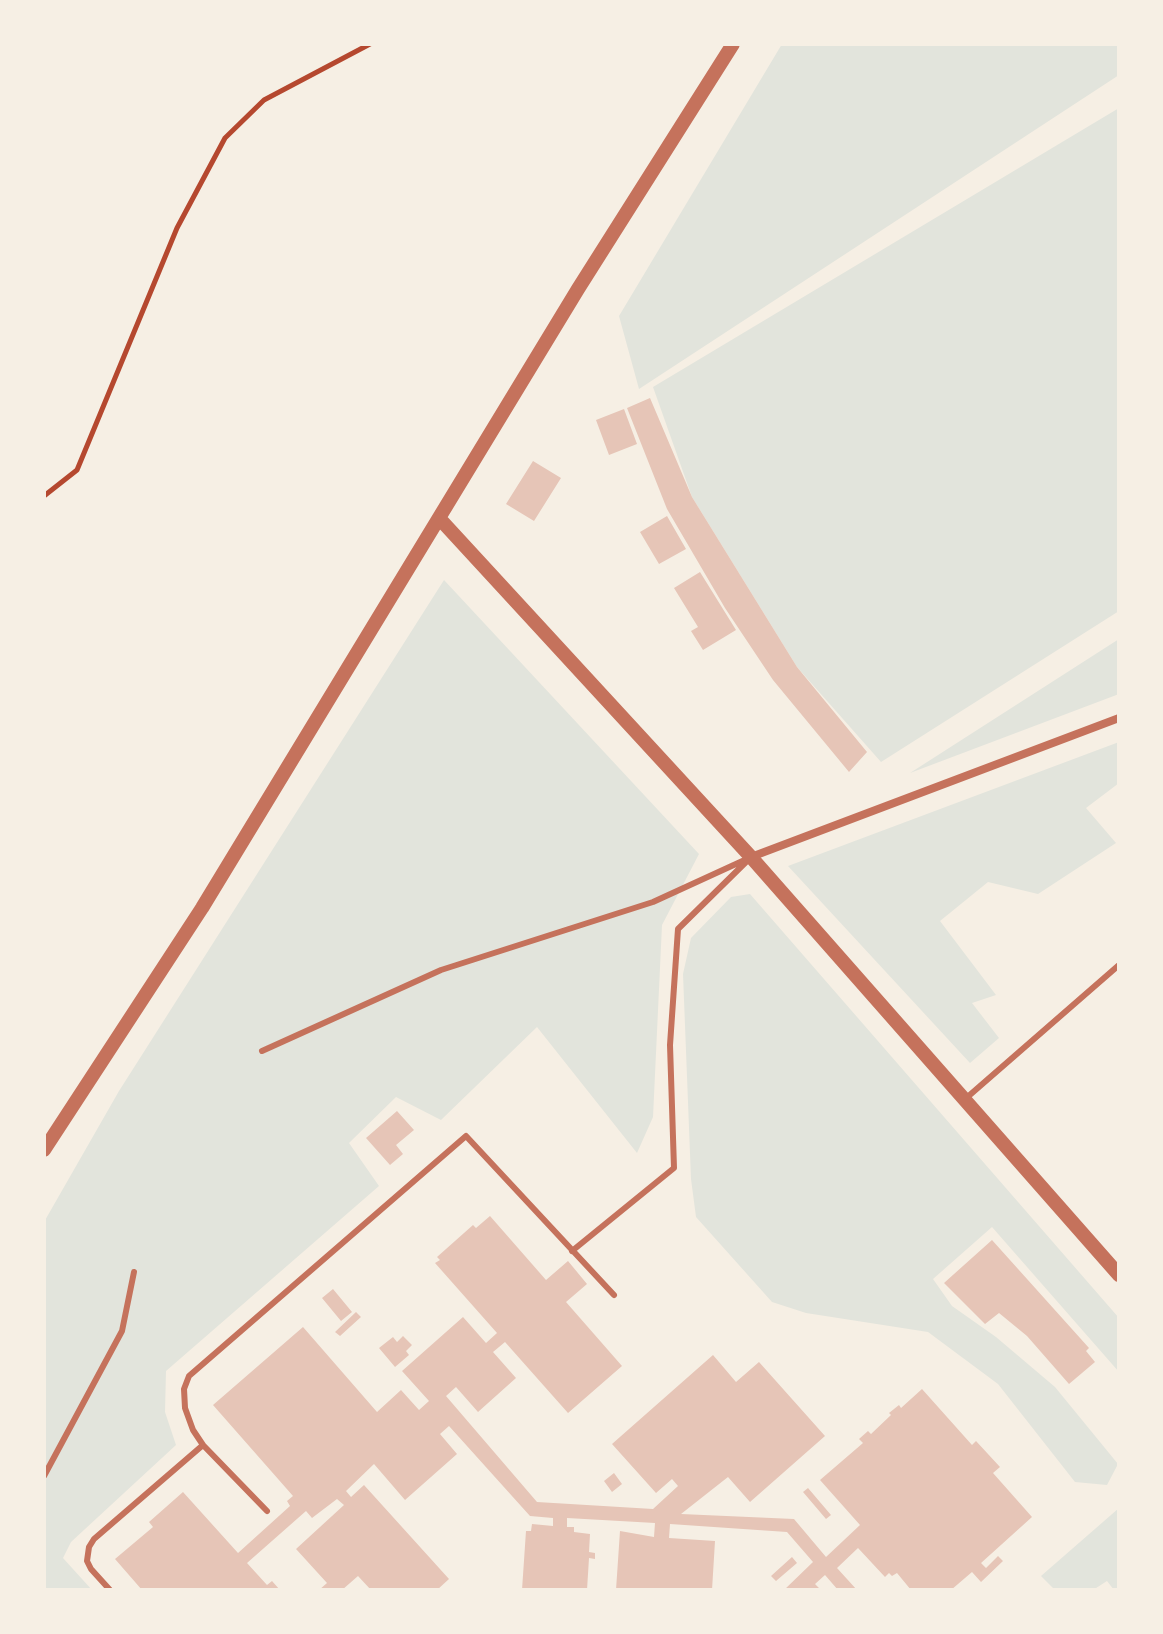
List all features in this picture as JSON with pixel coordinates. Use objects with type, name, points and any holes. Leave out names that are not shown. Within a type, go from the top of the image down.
[{"type":"street","points":[[44,1150],[202,908],[593,265],[733,44]]},
{"type":"street","points":[[439,518],[751,857],[1119,1275]]},
{"type":"street","points":[[751,857],[1119,718]]},
{"type":"lane","points":[[262,1051],[441,970],[653,902],[751,857]]},
{"type":"lane","points":[[572,1251],[674,1168],[670,1045],[678,929],[751,857]]},
{"type":"lane","points":[[964,1100],[1119,965]]},
{"type":"lane","points":[[267,1511],[203,1445],[193,1430],[185,1408],[184,1389],[189,1376],[466,1136],[614,1295]]},
{"type":"lane","points":[[44,1476],[122,1331],[134,1272]]},
{"type":"lane","points":[[110,1590],[87,1561],[94,1539],[203,1445]]},
{"type":"path","points":[[44,496],[77,470],[177,228],[225,138],[264,100],[370,44]]},
{"type":"shaded area","points":[[782,44],[1119,44],[1119,75],[639,389],[619,316]]},
{"type":"shaded area","points":[[1119,108],[1119,611],[881,762],[797,667],[692,497],[653,387]]},
{"type":"shaded area","points":[[444,580],[699,854],[662,925],[653,1117],[637,1153],[537,1027],[441,1120],[396,1097],[349,1143],[379,1186],[166,1371],[165,1412],[176,1445],[71,1542],[63,1558],[92,1590],[44,1590],[44,1222],[119,1091]]},
{"type":"shaded area","points":[[1119,639],[1119,694],[910,773]]},
{"type":"shaded area","points":[[1119,742],[1119,783],[1086,808],[1116,843],[1038,894],[988,882],[940,921],[996,995],[972,1003],[999,1038],[970,1063],[788,866]]},
{"type":"shaded area","points":[[750,894],[1119,1318],[1119,1372],[992,1227],[933,1279],[952,1306],[996,1337],[1055,1387],[1118,1464],[1107,1485],[1075,1482],[998,1384],[928,1332],[806,1313],[772,1302],[696,1217],[691,1179],[683,974],[691,938],[731,897]]},
{"type":"shaded area","points":[[1119,1508],[1119,1590],[1114,1590],[1107,1581],[1093,1590],[1055,1590],[1041,1576]]},
{"type":"building","points":[[650,398],[692,497],[797,667],[867,752],[849,772],[773,680],[725,608],[667,509],[627,408]]},
{"type":"building","points":[[624,409],[637,444],[609,455],[596,420]]},
{"type":"building","points":[[533,461],[561,478],[534,521],[506,504]]},
{"type":"building","points":[[667,516],[686,549],[659,564],[640,532]]},
{"type":"building","points":[[700,572],[736,630],[703,650],[691,631],[698,627],[674,588]]},
{"type":"building","points":[[397,1111],[414,1130],[396,1145],[403,1154],[390,1165],[366,1138]]},
{"type":"building","points":[[490,1216],[546,1280],[568,1261],[587,1284],[566,1302],[622,1366],[568,1413],[505,1342],[493,1352],[516,1378],[478,1412],[456,1387],[446,1396],[537,1502],[653,1509],[678,1486],[672,1479],[656,1493],[612,1444],[713,1355],[736,1382],[759,1362],[825,1436],[750,1502],[728,1477],[681,1514],[794,1519],[826,1557],[860,1525],[820,1480],[863,1443],[859,1439],[868,1431],[871,1434],[891,1415],[889,1413],[899,1405],[901,1408],[922,1389],[972,1445],[976,1441],[1000,1467],[993,1473],[1032,1517],[981,1563],[986,1568],[998,1556],[1003,1561],[981,1582],[972,1572],[951,1590],[911,1590],[897,1573],[892,1576],[889,1573],[885,1577],[858,1548],[837,1568],[857,1590],[838,1590],[825,1575],[815,1584],[821,1590],[784,1590],[813,1562],[787,1532],[670,1524],[669,1538],[715,1541],[712,1590],[616,1590],[620,1531],[654,1537],[655,1523],[567,1518],[567,1527],[574,1527],[574,1532],[590,1534],[589,1552],[595,1553],[595,1559],[589,1558],[587,1590],[522,1590],[526,1531],[531,1531],[532,1524],[553,1526],[553,1518],[530,1516],[449,1426],[440,1434],[457,1454],[405,1500],[374,1464],[346,1491],[351,1497],[364,1485],[449,1579],[437,1590],[371,1590],[358,1576],[342,1590],[319,1590],[327,1583],[296,1549],[344,1505],[337,1499],[312,1518],[306,1511],[247,1563],[267,1585],[272,1581],[280,1590],[142,1590],[115,1559],[153,1527],[149,1522],[183,1492],[238,1553],[290,1506],[287,1501],[293,1496],[213,1405],[303,1327],[377,1412],[401,1390],[419,1410],[429,1401],[402,1371],[463,1317],[486,1343],[497,1333],[435,1263],[440,1260],[437,1257],[473,1225],[476,1228]]},
{"type":"building","points":[[992,1240],[1089,1348],[1086,1351],[1095,1362],[1069,1384],[1027,1336],[999,1313],[985,1324],[944,1283]]},
{"type":"building","points":[[333,1289],[352,1312],[341,1321],[322,1298]]},
{"type":"building","points":[[356,1312],[361,1317],[340,1336],[335,1332]]},
{"type":"building","points":[[403,1336],[412,1345],[406,1351],[409,1355],[395,1367],[379,1348],[393,1337],[397,1342]]},
{"type":"building","points":[[614,1473],[622,1484],[612,1492],[604,1481]]},
{"type":"building","points":[[808,1488],[831,1515],[826,1519],[803,1492]]},
{"type":"building","points":[[792,1557],[797,1563],[776,1581],[771,1576]]}]
